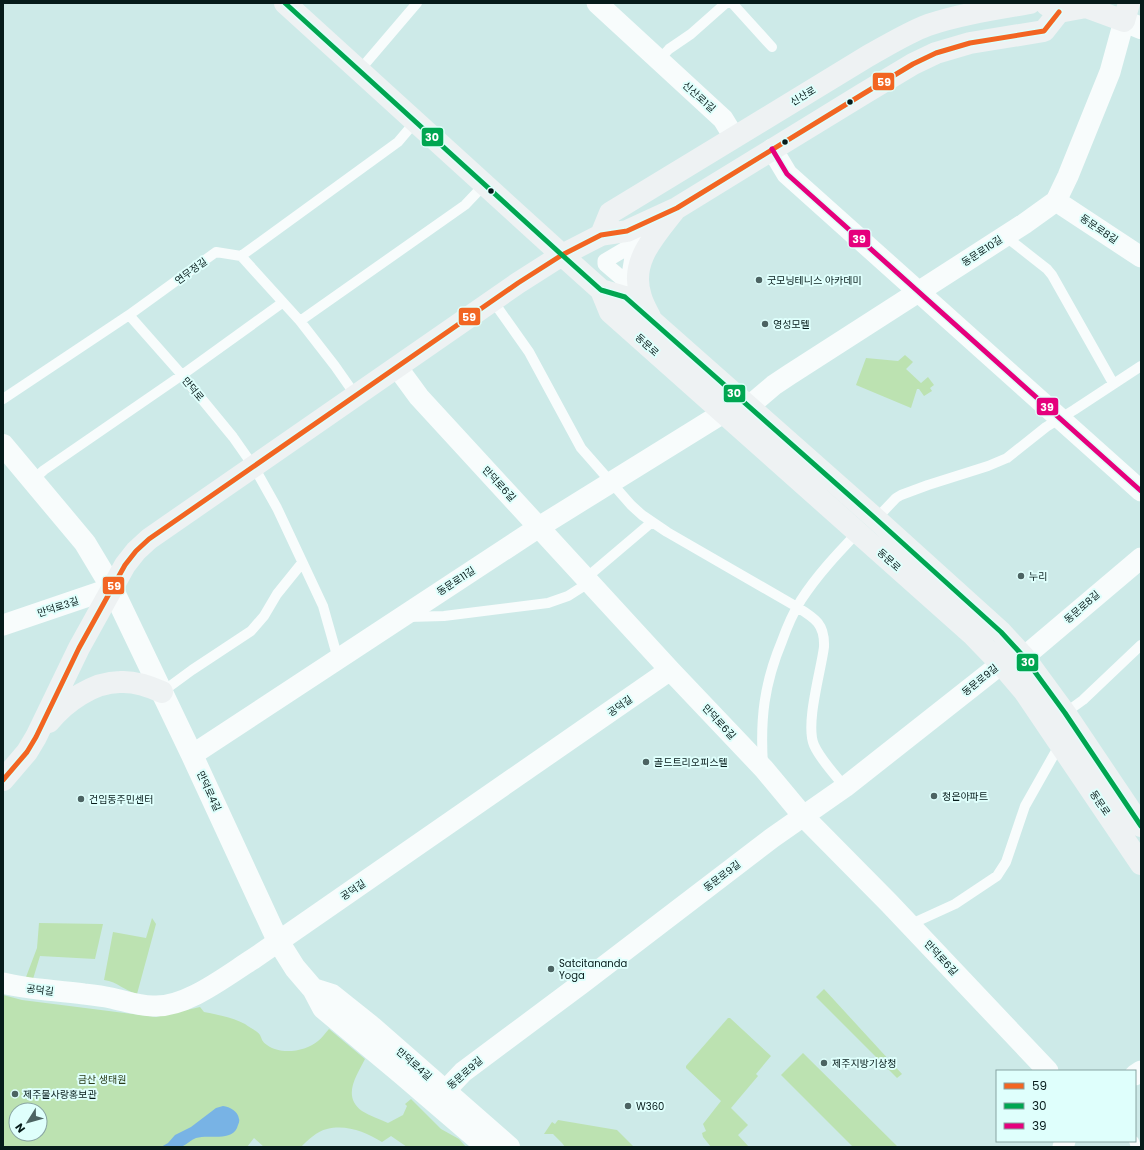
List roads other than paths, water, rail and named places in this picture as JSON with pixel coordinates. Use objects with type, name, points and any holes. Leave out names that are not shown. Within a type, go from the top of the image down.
[{"type":"main road","name":"신산로","points":[[601,235],[610,213],[868,56],[905,36],[949,18],[991,6],[1030,3]]},
{"type":"main road","name":"동문로","points":[[292,5],[359,71],[601,290],[625,297],[876,519],[1001,632],[1024,657],[1065,713],[1141,826]]},
{"type":"main road","points":[[3,780],[36,737],[79,648],[125,565],[136,550],[493,300],[562,255],[601,235],[627,231],[676,208],[888,79],[936,53],[970,43],[1044,31],[1051,7],[1086,7],[1131,17]]},
{"type":"main road","points":[[651,320],[640,297],[638,281],[639,266],[644,251],[676,208]]},
{"type":"main road","name":"동문로","points":[[601,290],[610,312],[973,635],[1001,664],[1024,691],[1141,864]]},
{"type":"main road","points":[[36,737],[65,705],[101,685],[120,682],[138,683],[162,692]]},
{"type":"street","name":"신산로1길","points":[[597,3],[723,119],[734,137]]},
{"type":"street","name":"동문로10길","points":[[748,407],[784,378],[1034,218],[1056,201],[1068,176],[1110,72],[1118,46],[1131,17]]},
{"type":"street","points":[[772,149],[787,174],[1141,491]]},
{"type":"street","name":"동문로8길","points":[[1056,201],[1141,257]]},
{"type":"street","name":"만덕로6길","points":[[397,367],[419,397],[670,670],[764,769],[804,817],[909,924],[1047,1070]]},
{"type":"street","name":"동문로11길","points":[[192,755],[539,527],[723,413]]},
{"type":"street","points":[[3,445],[86,543],[112,588]]},
{"type":"street","name":"동문로8길","points":[[1024,657],[1141,558]]},
{"type":"street","name":"만덕로3길","points":[[3,625],[112,588]]},
{"type":"street","name":"만덕로4길","points":[[112,588],[192,755],[278,941],[297,972],[313,989],[322,1008],[402,1074],[486,1147]]},
{"type":"street","name":"동문로9길","points":[[445,1091],[463,1072],[588,979],[772,838],[845,787],[1001,664]]},
{"type":"street","name":"공덕길","points":[[3,983],[32,989],[111,998],[154,1007],[169,1005],[201,992],[278,941],[670,670]]},
{"type":"street","name":"만덕로4길","points":[[313,989],[332,996],[509,1147]]},
{"type":"lane","points":[[359,71],[417,3]]},
{"type":"lane","points":[[659,60],[669,49],[691,34],[726,3]]},
{"type":"lane","points":[[732,3],[772,47]]},
{"type":"lane","points":[[356,396],[300,321],[240,256],[398,142],[415,122]]},
{"type":"lane","points":[[300,321],[465,205],[484,185]]},
{"type":"lane","points":[[1005,236],[1050,273],[1113,384]]},
{"type":"lane","name":"연무정길","points":[[3,399],[129,315],[216,252],[240,256]]},
{"type":"lane","points":[[493,300],[529,352],[581,448],[631,506],[652,522],[682,541],[797,607],[821,626],[825,637],[823,658],[812,714],[811,736],[818,754],[845,787]]},
{"type":"lane","points":[[33,480],[44,470],[182,375],[282,302]]},
{"type":"lane","name":"만덕로","points":[[129,315],[233,436],[254,466],[277,508],[323,606],[338,659]]},
{"type":"lane","points":[[876,519],[896,498],[901,495],[1002,461],[1046,427],[1141,366]]},
{"type":"lane","points":[[401,618],[444,616],[548,603],[568,596],[588,580],[652,522]]},
{"type":"lane","points":[[764,769],[762,729],[766,690],[775,657],[788,624],[797,607],[815,582],[858,532]]},
{"type":"lane","points":[[162,692],[251,631],[258,624],[277,594],[302,563]]},
{"type":"lane","points":[[1065,713],[1083,700],[1141,645]]},
{"type":"lane","points":[[909,924],[955,904],[997,876],[1006,862],[1025,806],[1060,744]]},
{"type":"water","points":[[223,1106],[233,1110],[238,1116],[239,1123],[234,1132],[229,1135],[219,1137],[196,1138],[181,1147],[161,1147],[168,1143],[175,1135],[191,1127],[216,1108]]},
{"type":"place","name":"굿모닝테니스 아카데미","points":[[759,280]]},
{"type":"place","name":"영성모텔","points":[[765,324]]},
{"type":"place","name":"누리","points":[[1021,576]]},
{"type":"place","name":"골드트리오피스텔","points":[[646,762]]},
{"type":"place","name":"청은아파트","points":[[934,796]]},
{"type":"place","name":"건입동주민센터","points":[[81,799]]},
{"type":"place","name":"Satcitananda Yoga","points":[[551,969]]},
{"type":"place","name":"제주지방기상청","points":[[824,1063]]},
{"type":"place","name":"제주물사랑홍보관","points":[[15,1094]]},
{"type":"place","name":"W360","points":[[628,1106]]},
{"type":"park label","name":"금산 생태원","points":[[102,1079]]}]
